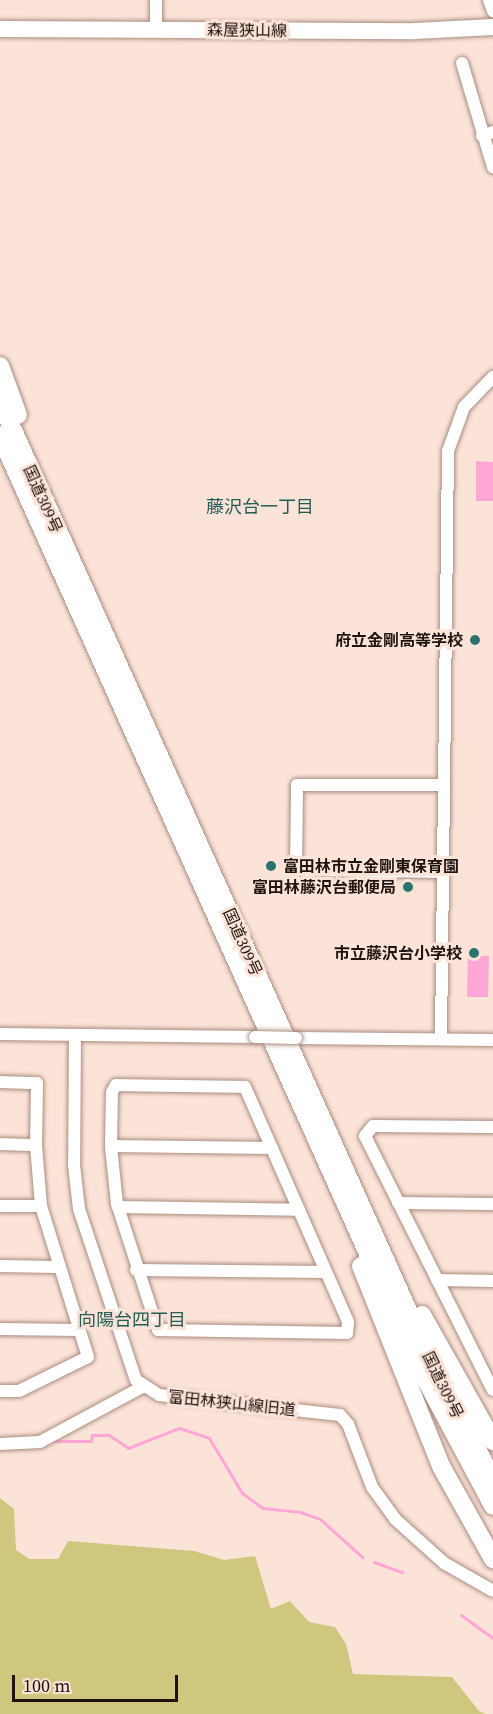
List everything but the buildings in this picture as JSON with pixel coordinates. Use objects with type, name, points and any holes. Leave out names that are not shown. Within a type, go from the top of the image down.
[{"type":"highway","points":[[0,366],[37,466],[75,553],[93,611]]},
{"type":"highway","name":"国道309号","points":[[0,401],[353,1190],[444,1387],[493,1480]]},
{"type":"highway","name":"国道309号","points":[[0,435],[438,1408],[493,1506]]},
{"type":"highway","points":[[0,464],[60,571]]},
{"type":"highway","points":[[334,1179],[334,1200],[422,1423],[441,1466],[493,1558]]},
{"type":"highway","points":[[353,1190],[493,1442]]},
{"type":"main road","name":"森屋狭山線","points":[[0,28],[415,31],[493,27]]},
{"type":"street","points":[[156,0],[156,29]]},
{"type":"street","points":[[489,0],[493,11]]},
{"type":"street","points":[[462,63],[487,134],[493,167]]},
{"type":"street","points":[[441,1039],[448,451],[464,407],[493,377]]},
{"type":"street","points":[[443,872],[296,870],[297,784],[444,785]]},
{"type":"street","points":[[0,1034],[493,1040]]},
{"type":"street","points":[[0,1444],[40,1442],[142,1387],[92,1255],[79,1209],[74,1165],[75,1035]]},
{"type":"street","points":[[0,1082],[38,1083],[36,1145],[41,1206],[57,1267],[88,1357],[19,1391],[0,1391]]},
{"type":"street","points":[[116,1085],[241,1086],[247,1090],[348,1322],[347,1333],[160,1331],[136,1270],[118,1207],[111,1146],[112,1092],[116,1085]]},
{"type":"street","points":[[493,1127],[373,1126],[365,1136],[493,1390]]},
{"type":"street","points":[[0,1144],[36,1145]]},
{"type":"street","points":[[111,1146],[272,1148]]},
{"type":"street","points":[[398,1203],[493,1204]]},
{"type":"street","points":[[0,1206],[41,1206]]},
{"type":"street","points":[[118,1207],[299,1210]]},
{"type":"street","points":[[0,1266],[57,1267]]},
{"type":"street","points":[[136,1270],[325,1272]]},
{"type":"street","points":[[437,1280],[493,1281]]},
{"type":"street","points":[[0,1329],[79,1330]]},
{"type":"street","name":"富田林狭山線旧道","points":[[142,1387],[159,1395],[340,1415],[348,1424],[372,1487],[395,1520],[444,1563],[493,1591]]},
{"type":"shaded area","points":[[476,461],[493,462],[493,501],[476,501]]},
{"type":"shaded area","points":[[468,956],[489,956],[488,997],[467,997]]},
{"type":"shaded area","points":[[0,1498],[14,1509],[16,1550],[29,1559],[58,1559],[68,1541],[194,1551],[224,1560],[255,1556],[271,1609],[290,1601],[309,1622],[335,1627],[346,1644],[353,1674],[452,1677],[479,1711],[486,1714],[0,1714]]},
{"type":"waterway","points":[[52,1441],[91,1441],[92,1435],[109,1435],[128,1448],[179,1428],[209,1438],[242,1493],[263,1508],[300,1512],[320,1519],[362,1557]]},
{"type":"waterway","points":[[374,1562],[402,1572]]},
{"type":"waterway","points":[[461,1615],[493,1638]]},
{"type":"place","name":"府立金剛高等学校","points":[[475,640]]},
{"type":"place","name":"富田林市立金剛東保育園","points":[[271,866]]},
{"type":"place","name":"富田林藤沢台郵便局","points":[[408,887]]},
{"type":"place","name":"市立藤沢台小学校","points":[[474,953]]},
{"type":"district","name":"藤沢台一丁目","points":[[260,507]]},
{"type":"district","name":"向陽台四丁目","points":[[132,1320]]}]
